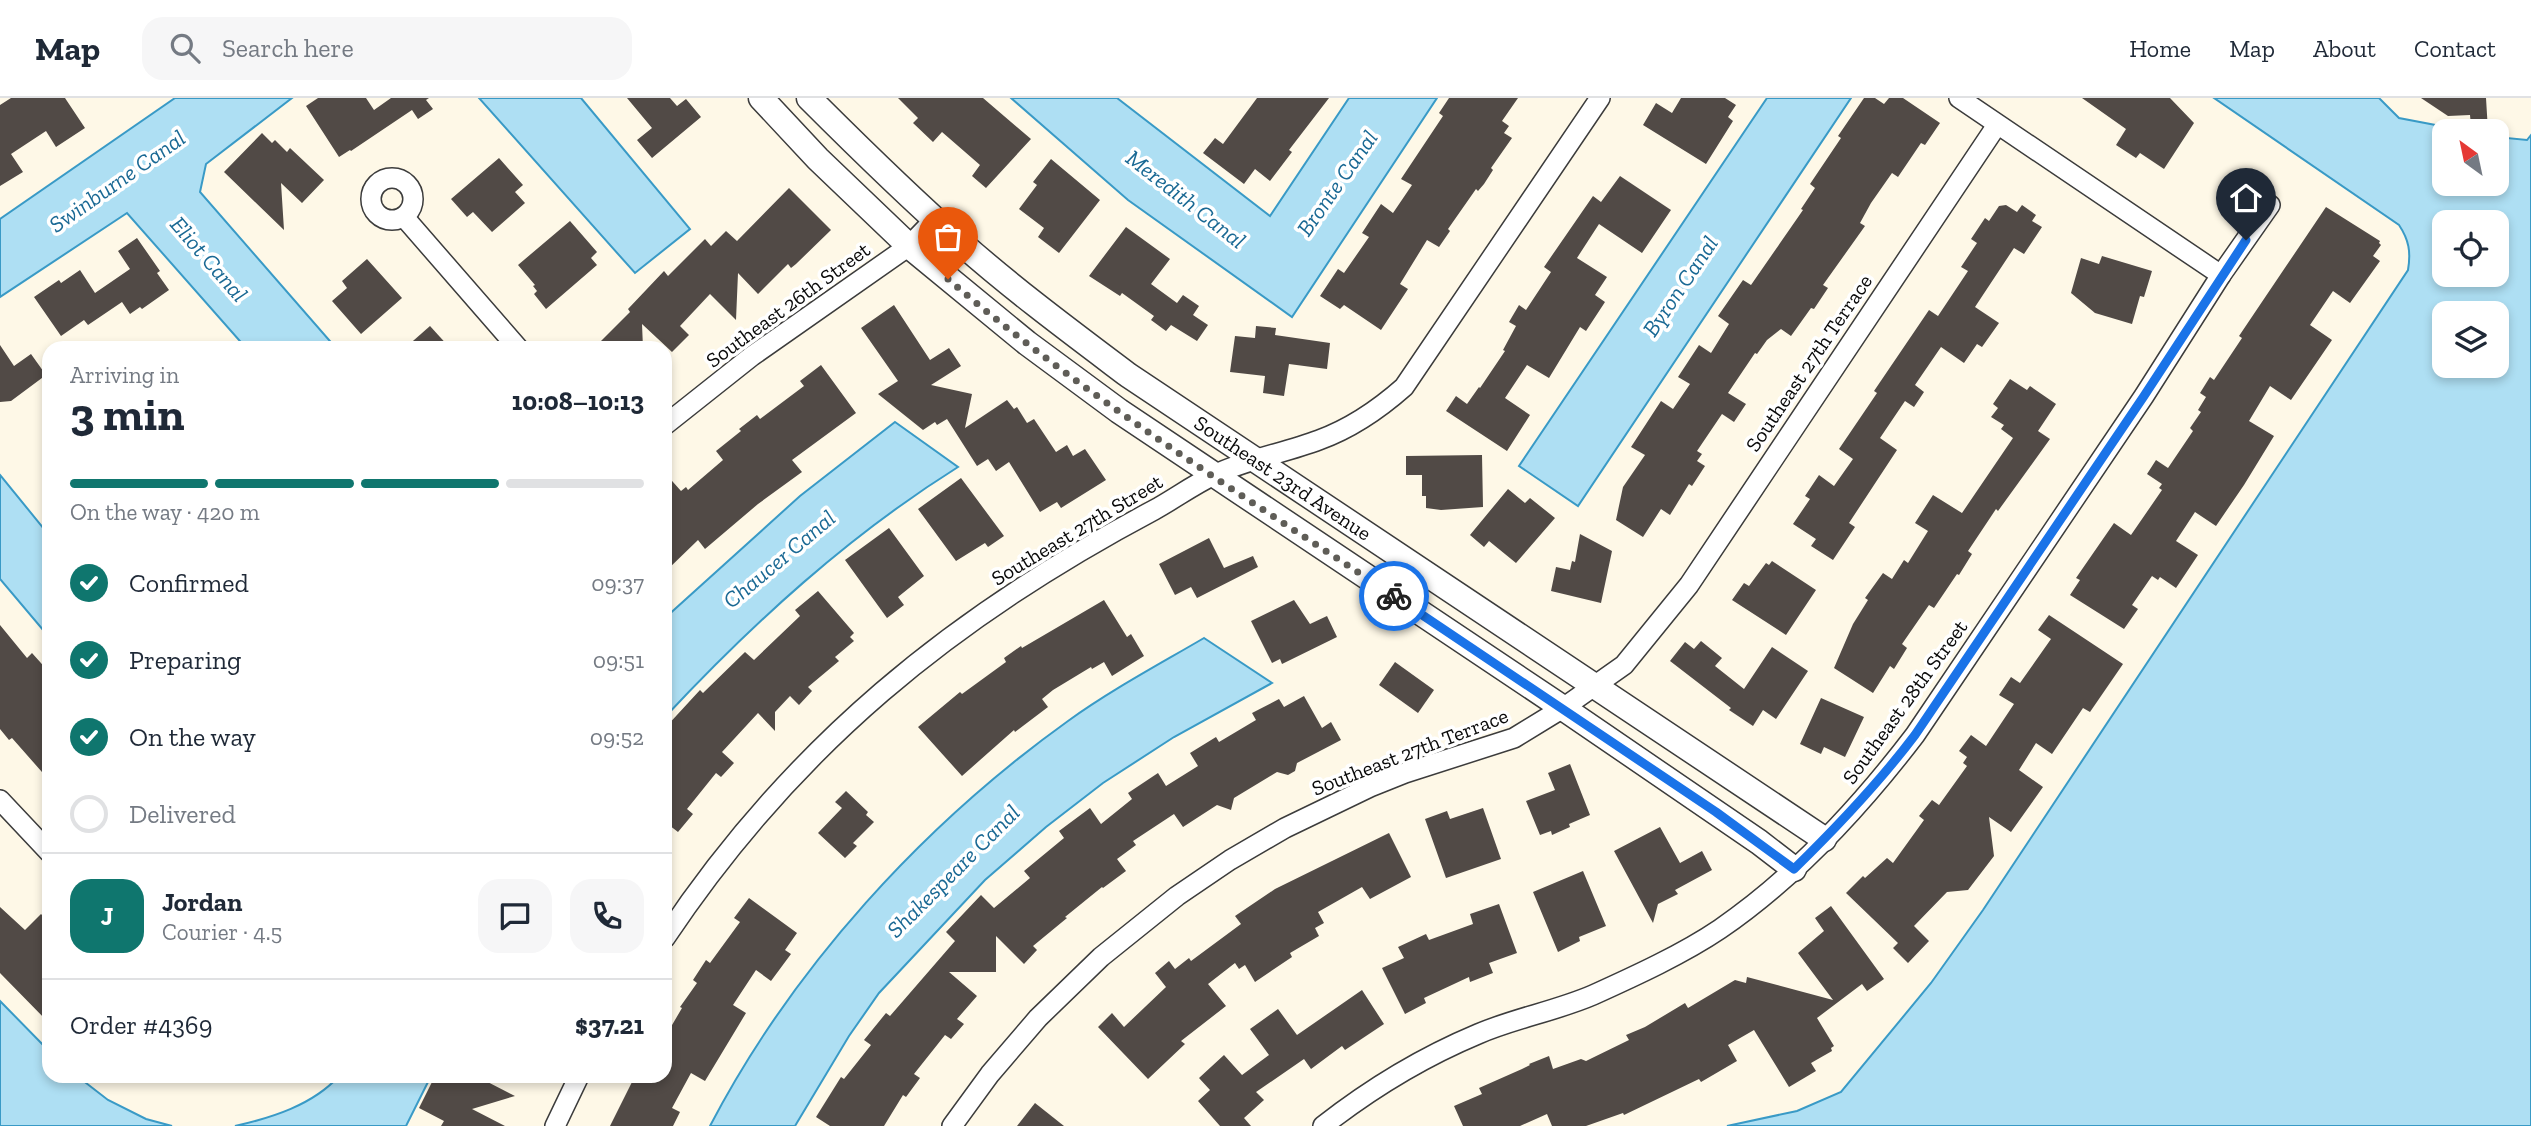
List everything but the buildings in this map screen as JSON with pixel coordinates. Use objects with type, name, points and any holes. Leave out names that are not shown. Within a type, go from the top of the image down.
[{"type":"street","name":"Southeast 23rd Avenue","points":[[761,98],[818,159],[909,246],[1027,343],[1119,411],[1563,708],[1759,842],[1794,869]]},
{"type":"street","name":"Southeast 23rd Avenue","points":[[809,98],[934,219],[1053,319],[1128,375],[1824,839]]},
{"type":"street","name":"Southeast 27th Street","points":[[672,928],[760,811],[832,737],[889,684],[1023,585],[1094,541],[1214,475],[1342,431],[1375,411],[1404,387],[1600,98]]},
{"type":"street","points":[[1959,98],[2221,275]]},
{"type":"street","name":"Southeast 27th Terrace","points":[[951,1126],[990,1074],[1038,1018],[1101,957],[1188,889],[1285,828],[1393,778],[1514,738],[1624,665],[1689,585],[1997,125]]},
{"type":"street","name":"Southeast 28th Street","points":[[1323,1126],[1385,1083],[1440,1052],[1478,1034],[1593,995],[1698,943],[1760,899],[1794,869],[1883,777],[1915,735],[2270,205]]},
{"type":"street","points":[[404,217],[512,341]]},
{"type":"street","name":"Southeast 26th Street","points":[[672,419],[752,356],[909,246],[934,219]]},
{"type":"street","points":[[0,800],[42,845]]},
{"type":"street","points":[[555,1126],[576,1083]]},
{"type":"water","points":[[175,98],[292,98],[206,164],[200,192],[330,341],[240,341],[127,213],[0,297],[0,219]]},
{"type":"water","points":[[479,98],[581,98],[690,229],[635,273]]},
{"type":"water","points":[[1011,98],[1117,98],[1270,216],[1349,98],[1437,98],[1292,317],[1128,200]]},
{"type":"water","name":"Byron Canal","points":[[1767,98],[1851,98],[1578,506],[1519,466]]},
{"type":"water","points":[[2214,98],[2379,98],[2399,118],[2432,124],[2432,196],[2510,196],[2510,138],[2527,140],[2531,135],[2531,1126],[1727,1126],[1797,1111],[1841,1092],[1931,983],[1983,910],[2408,270],[2409,257],[2405,236],[2399,225]]},
{"type":"water","name":"Chaucer Canal","points":[[895,422],[958,467],[878,522],[803,583],[732,648],[672,710],[672,612],[800,496]]},
{"type":"water","points":[[0,475],[42,526],[42,629],[0,579]]},
{"type":"water","name":"Shakespeare Canal","points":[[1204,638],[1272,683],[1174,737],[1103,783],[1046,827],[985,880],[879,993],[849,1036],[795,1126],[710,1126],[743,1067],[781,1010],[822,955],[913,853],[1014,762],[1068,721],[1118,688]]},
{"type":"water","points":[[0,1001],[42,1044],[42,1083],[86,1083],[108,1100],[146,1119],[172,1126],[0,1126]]},
{"type":"water","points":[[332,1083],[428,1083],[406,1126],[235,1126],[291,1109]]},
{"type":"way so far","points":[[948,279],[1027,343],[1119,411],[1394,596]]},
{"type":"route","points":[[1394,596],[1716,812],[1794,869],[1848,816],[1883,777],[1915,735],[2246,240]]},
{"type":"water label","name":"Swinburne Canal","points":[[117,181]]},
{"type":"water label","name":"Bronte Canal","points":[[1337,183]]},
{"type":"water label","name":"Meredith Canal","points":[[1186,199]]},
{"type":"water label","name":"Eliot Canal","points":[[209,259]]}]
